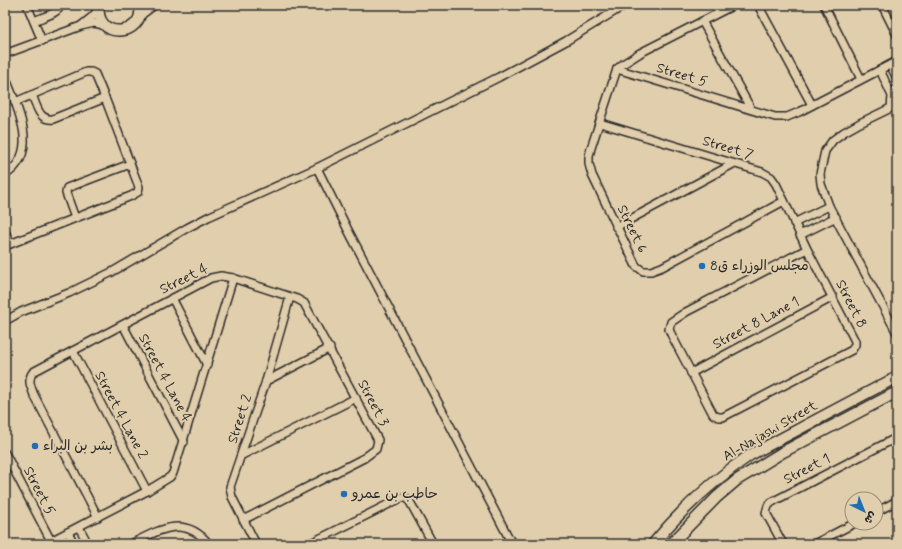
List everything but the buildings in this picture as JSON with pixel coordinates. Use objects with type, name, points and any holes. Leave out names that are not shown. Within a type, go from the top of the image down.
[{"type":"main road","points":[[98,8],[101,21],[104,25],[110,29],[122,31],[134,25],[140,10],[152,5]]},
{"type":"main road","name":"Al-Najashi Street","points":[[653,544],[707,487],[728,470],[750,455],[897,377]]},
{"type":"main road","name":"Al-Najashi Street","points":[[671,544],[717,497],[737,480],[783,452],[897,392]]},
{"type":"main road","points":[[825,415],[824,422],[827,425],[833,426]]},
{"type":"main road","points":[[808,424],[815,430],[814,436]]},
{"type":"street","points":[[27,5],[42,41]]},
{"type":"street","points":[[34,21],[56,12],[61,5]]},
{"type":"street","points":[[5,321],[21,312],[69,293],[112,272],[181,231],[208,217],[317,168],[499,77],[566,41],[625,5]]},
{"type":"street","name":"Street 5","points":[[617,69],[640,53],[734,5]]},
{"type":"street","points":[[758,5],[812,106]]},
{"type":"street","points":[[824,5],[861,79]]},
{"type":"street","points":[[882,5],[897,35]]},
{"type":"street","points":[[81,26],[92,17],[98,8]]},
{"type":"street","points":[[702,21],[751,109]]},
{"type":"street","points":[[5,54],[81,26],[94,23],[104,25]]},
{"type":"street","points":[[894,63],[897,78]]},
{"type":"street","name":"Street 5","points":[[617,69],[775,117],[787,117],[812,106],[894,63]]},
{"type":"street","name":"Street 6","points":[[617,69],[589,156],[589,164],[616,227],[636,266],[643,271],[651,271],[784,201]]},
{"type":"street","points":[[880,70],[892,96],[894,106],[860,123],[833,140],[825,151],[820,174],[821,184],[829,206],[897,333]]},
{"type":"street","points":[[5,231],[8,245],[131,196],[138,192],[139,187],[97,77],[91,72],[86,72],[15,102]]},
{"type":"street","points":[[5,76],[25,132],[23,152],[17,164],[5,175]]},
{"type":"street","points":[[32,95],[41,115],[48,120],[54,119],[105,98]]},
{"type":"street","name":"Street 7","points":[[600,123],[762,172],[771,177],[776,184],[807,249]]},
{"type":"street","points":[[75,218],[66,193],[67,188],[130,164]]},
{"type":"street","points":[[616,227],[733,164]]},
{"type":"street","points":[[317,168],[512,544]]},
{"type":"street","points":[[794,223],[829,206]]},
{"type":"street","points":[[800,235],[836,217]]},
{"type":"street","name":"Street 8","points":[[807,249],[833,297],[855,341],[855,345],[852,350],[723,417],[718,418],[714,414],[691,373],[669,329],[671,322],[680,315],[807,249]]},
{"type":"street","name":"Street 4","points":[[98,517],[34,395],[29,382],[30,376],[33,372],[211,278],[221,276],[233,278]]},
{"type":"street","points":[[74,544],[68,532],[147,491],[170,477],[173,473],[184,442],[233,278]]},
{"type":"street","name":"Street 3","points":[[233,278],[304,303],[330,348],[378,440],[376,449],[364,458],[243,520]]},
{"type":"street","name":"Street 2","points":[[254,544],[232,497],[230,487],[266,381],[290,297]]},
{"type":"street","name":"Street 8 Lane 1","points":[[691,373],[833,297]]},
{"type":"street","points":[[172,298],[207,365]]},
{"type":"street","name":"Street 4 Lane 4","points":[[123,325],[184,442]]},
{"type":"street","points":[[266,381],[330,348]]},
{"type":"street","name":"Street 4 Lane 2","points":[[73,351],[147,491]]},
{"type":"street","points":[[242,455],[356,398]]},
{"type":"street","name":"Street 1","points":[[784,544],[766,513],[768,506],[772,502],[892,440],[897,439]]},
{"type":"street","name":"Street 5","points":[[5,453],[48,542],[68,532]]},
{"type":"street","points":[[309,544],[400,498],[406,498],[410,502],[433,544]]},
{"type":"street","points":[[884,508],[897,501]]},
{"type":"street","points":[[79,527],[88,544]]},
{"type":"street","points":[[131,544],[161,529],[172,528],[187,528],[197,533],[209,544]]},
{"type":"street","points":[[814,544],[844,529]]},
{"type":"place","name":"مجلس الوزراء ق8","points":[[702,266]]},
{"type":"place","name":"بشر بن البراء","points":[[35,446]]},
{"type":"place","name":"حاطب بن عمرو","points":[[344,494]]}]
